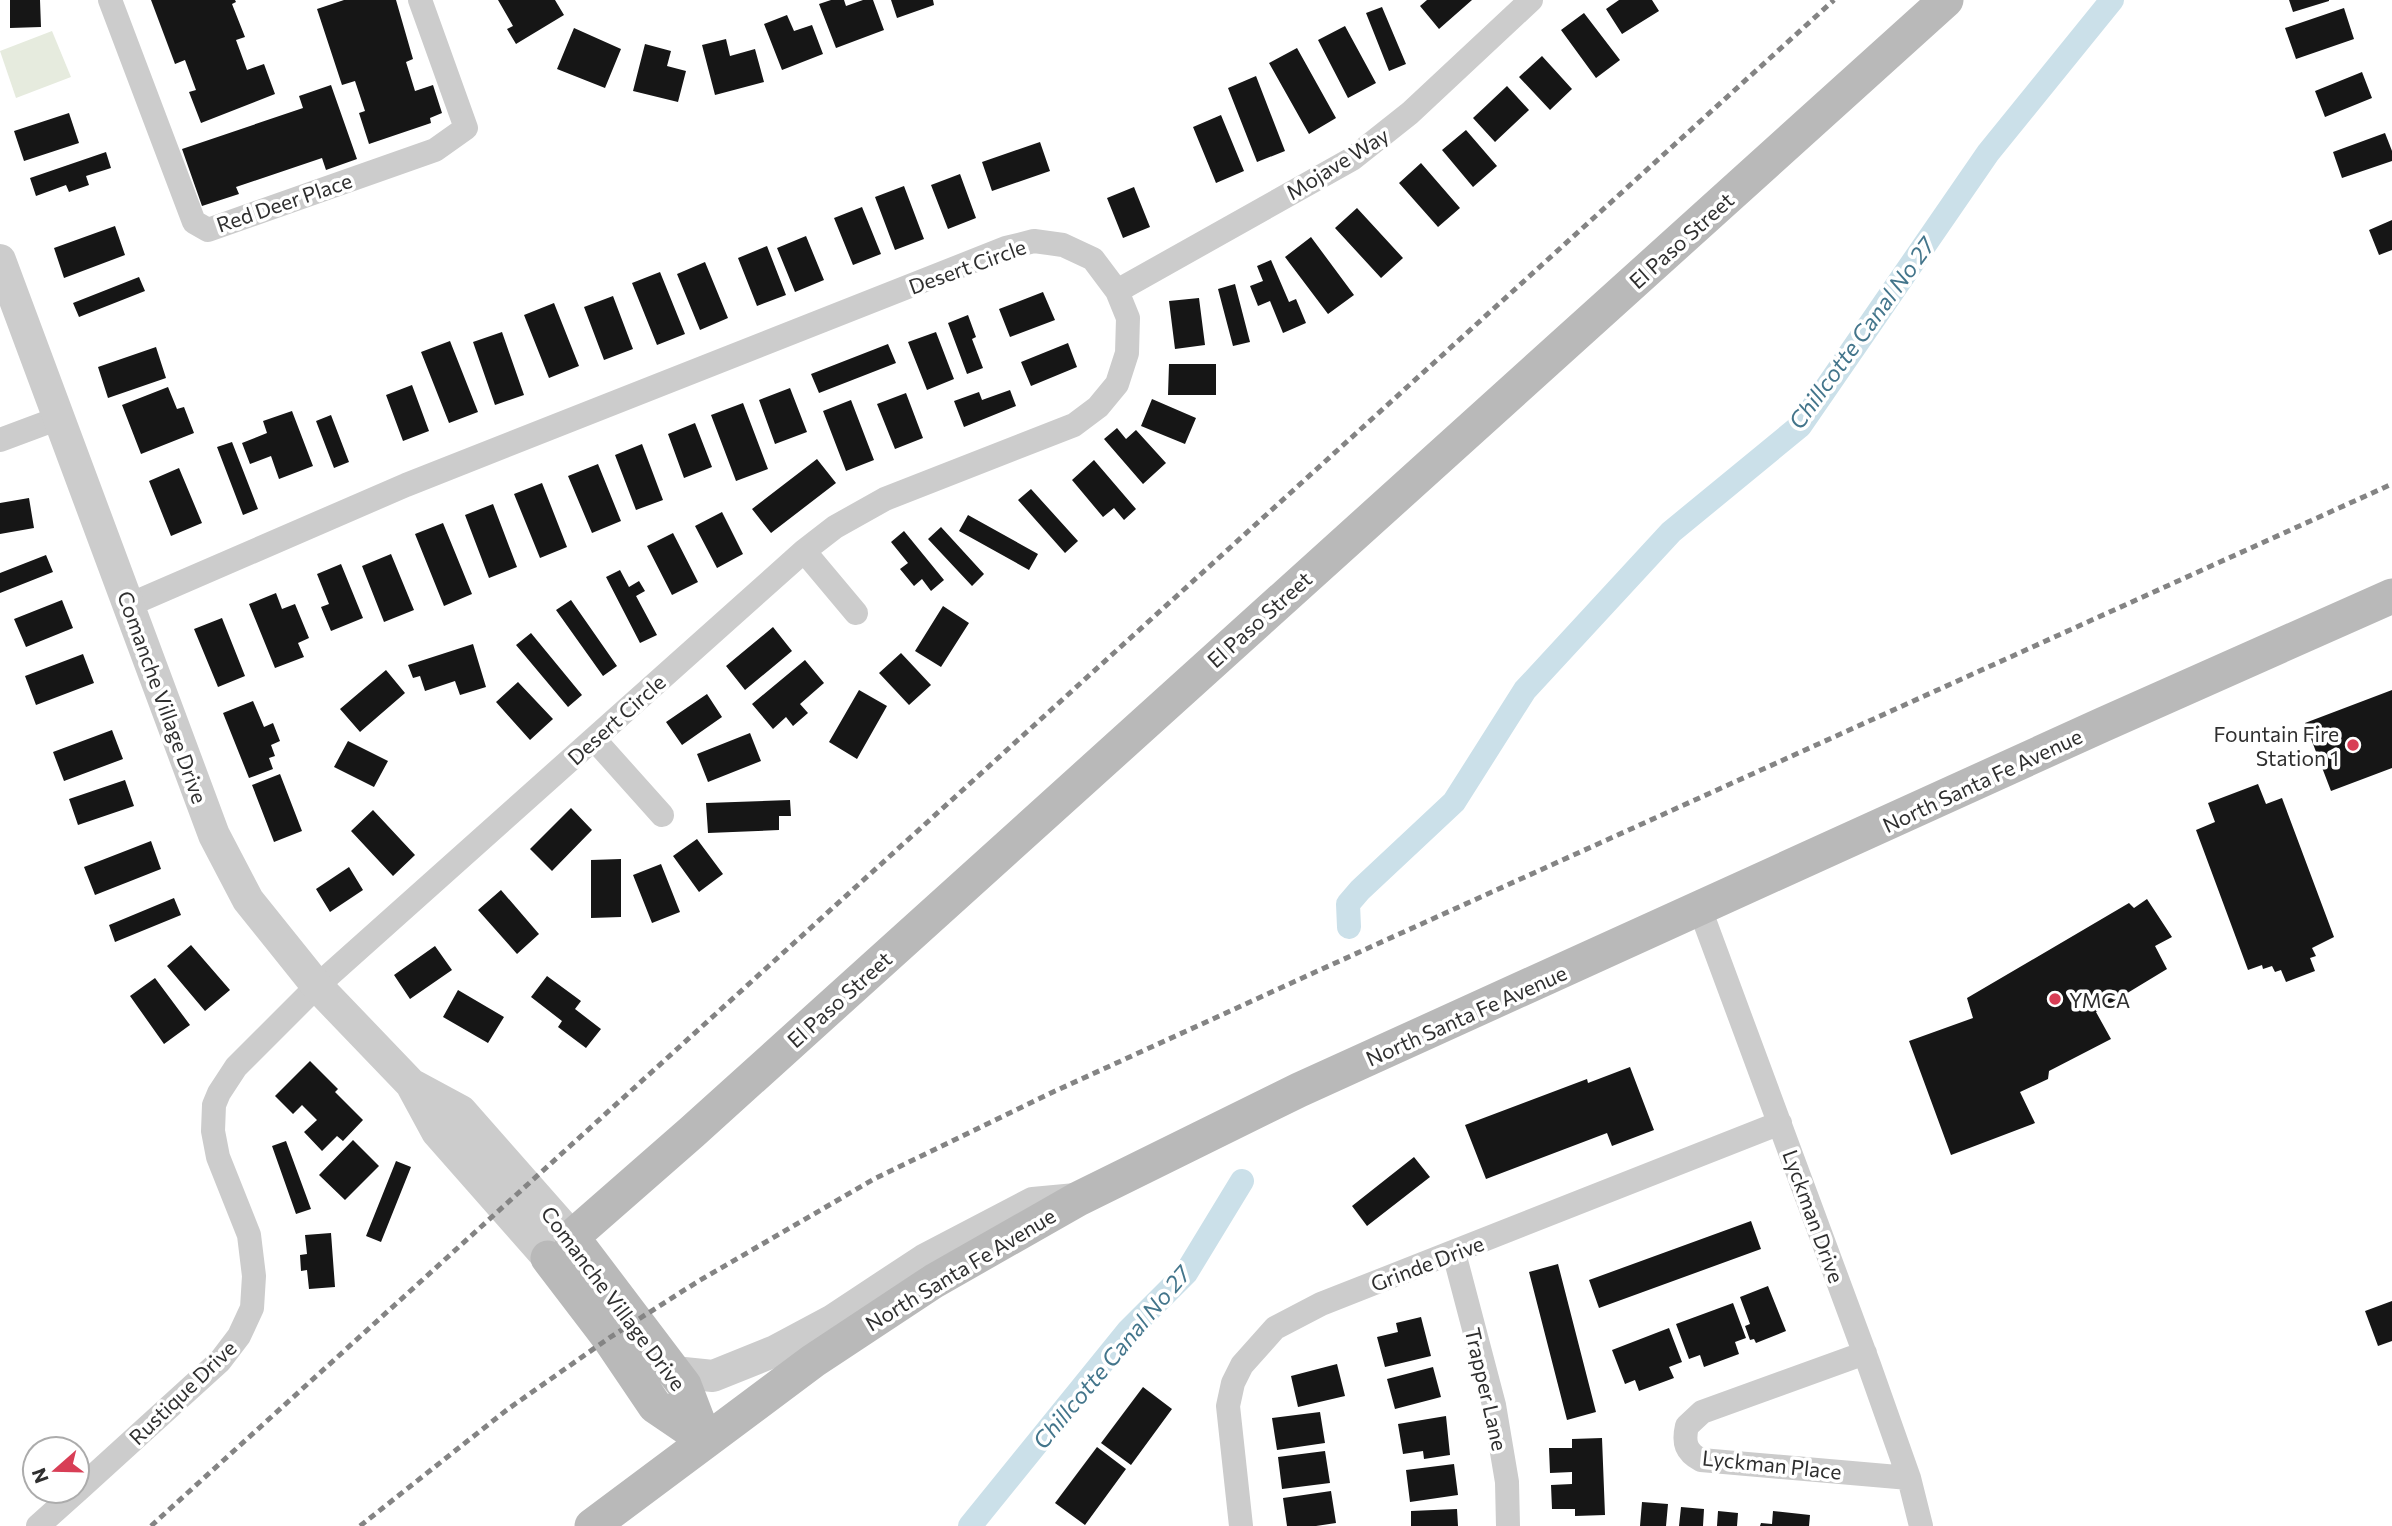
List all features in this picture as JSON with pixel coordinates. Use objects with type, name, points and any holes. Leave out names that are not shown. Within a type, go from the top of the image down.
[{"type":"main road","name":"El Paso Street","points":[[560,1247],[692,1132],[1946,0]]},
{"type":"main road","name":"North Santa Fe Avenue","points":[[592,1526],[813,1361],[981,1253],[1078,1199],[1299,1090],[2392,596]]},
{"type":"main road","name":"Comanche Village Drive","points":[[560,1247],[684,1385],[705,1440]]},
{"type":"main road","name":"Comanche Village Drive","points":[[560,1247],[609,1338],[655,1406],[705,1440]]},
{"type":"street","name":"Red Deer Place","points":[[110,0],[194,222],[208,230],[435,150],[466,128],[420,0]]},
{"type":"street","name":"Mojave Way","points":[[1117,291],[1352,159],[1410,113],[1531,0]]},
{"type":"street","name":"Desert Circle","points":[[129,605],[407,485],[1006,248],[1034,241],[1063,245],[1093,260],[1117,291],[1128,318],[1127,353],[1116,384],[1098,407],[1074,425],[886,499],[835,527],[804,551],[317,986]]},
{"type":"street","name":"Comanche Village Drive","points":[[0,260],[214,835],[232,872],[248,900],[317,986],[411,1084],[461,1111],[560,1247]]},
{"type":"street","points":[[0,440],[59,418]]},
{"type":"street","points":[[804,551],[856,613]]},
{"type":"street","points":[[594,739],[662,815]]},
{"type":"street","name":"Lyckman Drive","points":[[1700,909],[1865,1353],[1909,1478],[1921,1526]]},
{"type":"street","name":"Rustique Drive","points":[[91,1478],[220,1361],[239,1336],[252,1308],[253,1253],[249,1235],[218,1157],[213,1131],[214,1105],[236,1067],[317,986]]},
{"type":"street","name":"Grinde Drive","points":[[1241,1526],[1228,1406],[1233,1383],[1242,1365],[1275,1328],[1321,1304],[1780,1123]]},
{"type":"street","points":[[674,1372],[713,1376],[775,1351],[833,1320],[924,1260],[1033,1203],[1078,1199]]},
{"type":"street","name":"Trapper Lane","points":[[1454,1253],[1494,1405],[1507,1482],[1508,1526]]},
{"type":"street","name":"Lyckman Place","points":[[1865,1353],[1702,1412],[1686,1426],[1685,1443],[1688,1451],[1701,1460],[1909,1478]]},
{"type":"street","name":"Rustique Drive","points":[[38,1526],[61,1505]]},
{"type":"shaded area","points":[[52,31],[71,77],[16,98],[0,51]]},
{"type":"building","points":[[10,0],[40,0],[41,27],[10,28]]},
{"type":"building","points":[[151,0],[235,0],[232,4],[245,37],[236,40],[247,70],[264,64],[275,94],[201,123],[189,92],[196,90],[185,60],[175,64]]},
{"type":"building","points":[[344,0],[396,0],[413,59],[406,62],[415,91],[433,85],[442,113],[430,118],[431,123],[369,144],[359,113],[365,111],[355,81],[342,85],[317,9]]},
{"type":"building","points":[[498,0],[555,0],[564,15],[516,44],[507,29],[513,26]]},
{"type":"building","points":[[844,0],[846,6],[863,0],[873,0],[884,30],[836,48],[819,4]]},
{"type":"building","points":[[891,0],[933,0],[934,5],[897,18]]},
{"type":"building","points":[[1427,0],[1472,0],[1439,29],[1420,6]]},
{"type":"building","points":[[1619,0],[1652,0],[1659,11],[1622,34],[1606,9]]},
{"type":"building","points":[[2289,0],[2329,0],[2329,1],[2293,12]]},
{"type":"building","points":[[1382,7],[1406,64],[1389,71],[1366,13]]},
{"type":"building","points":[[2344,8],[2354,39],[2296,59],[2285,28]]},
{"type":"building","points":[[1584,13],[1620,60],[1596,78],[1561,30]]},
{"type":"building","points":[[787,15],[794,31],[812,25],[823,54],[782,70],[764,24]]},
{"type":"building","points":[[1345,26],[1376,83],[1348,98],[1318,40]]},
{"type":"building","points":[[574,28],[621,49],[605,88],[557,69]]},
{"type":"building","points":[[726,39],[730,56],[755,49],[764,82],[715,95],[702,45]]},
{"type":"building","points":[[645,44],[671,51],[667,66],[686,71],[678,102],[633,91]]},
{"type":"building","points":[[1297,48],[1336,118],[1309,134],[1269,63]]},
{"type":"building","points":[[1542,56],[1572,89],[1550,110],[1519,77]]},
{"type":"building","points":[[2362,72],[2372,98],[2325,117],[2315,91]]},
{"type":"building","points":[[1256,76],[1285,151],[1257,162],[1228,88]]},
{"type":"building","points":[[331,85],[357,159],[326,170],[322,158],[236,187],[239,194],[202,206],[182,149],[303,108],[299,96]]},
{"type":"building","points":[[1507,86],[1529,110],[1495,142],[1473,118]]},
{"type":"building","points":[[69,113],[79,143],[24,161],[14,131]]},
{"type":"building","points":[[1221,115],[1244,171],[1216,183],[1193,127]]},
{"type":"building","points":[[1466,130],[1497,166],[1473,187],[1442,150]]},
{"type":"building","points":[[2385,133],[2392,151],[2392,161],[2342,178],[2333,152]]},
{"type":"building","points":[[1040,142],[1050,171],[992,191],[982,162]]},
{"type":"building","points":[[106,152],[111,168],[86,176],[89,185],[69,192],[66,185],[36,196],[30,178]]},
{"type":"building","points":[[1421,163],[1460,208],[1438,227],[1399,183]]},
{"type":"building","points":[[960,174],[976,218],[948,229],[931,185]]},
{"type":"building","points":[[904,186],[924,239],[895,250],[875,197]]},
{"type":"building","points":[[1134,187],[1150,227],[1123,238],[1107,198]]},
{"type":"building","points":[[862,207],[881,254],[853,265],[834,218]]},
{"type":"building","points":[[1357,208],[1403,258],[1381,278],[1335,228]]},
{"type":"building","points":[[2392,220],[2392,250],[2379,255],[2369,230]]},
{"type":"building","points":[[115,226],[125,255],[64,278],[54,248]]},
{"type":"building","points":[[806,236],[824,280],[795,292],[777,248]]},
{"type":"building","points":[[1311,237],[1354,295],[1328,314],[1285,257]]},
{"type":"building","points":[[767,246],[786,295],[757,306],[738,258]]},
{"type":"building","points":[[1271,260],[1289,302],[1296,299],[1306,323],[1283,333],[1270,301],[1258,306],[1250,286],[1263,281],[1257,266]]},
{"type":"building","points":[[705,262],[728,318],[700,330],[677,274]]},
{"type":"building","points":[[660,272],[685,334],[657,345],[632,283]]},
{"type":"building","points":[[139,277],[145,291],[79,317],[73,303]]},
{"type":"building","points":[[1235,284],[1250,342],[1233,346],[1218,289]]},
{"type":"building","points":[[1043,292],[1055,320],[1010,337],[999,309]]},
{"type":"building","points":[[613,296],[633,349],[604,360],[584,307]]},
{"type":"building","points":[[1199,298],[1205,345],[1175,349],[1169,301]]},
{"type":"building","points":[[554,303],[579,366],[549,378],[524,315]]},
{"type":"building","points":[[968,315],[976,337],[972,339],[983,368],[967,374],[948,323]]},
{"type":"building","points":[[502,332],[524,395],[495,405],[473,342]]},
{"type":"building","points":[[936,332],[954,379],[927,390],[908,342]]},
{"type":"building","points":[[450,341],[478,412],[449,423],[421,352]]},
{"type":"building","points":[[1068,343],[1077,367],[1031,386],[1021,362]]},
{"type":"building","points":[[888,344],[896,363],[819,393],[811,374]]},
{"type":"building","points":[[156,347],[166,378],[108,398],[98,367]]},
{"type":"building","points":[[1169,364],[1216,364],[1216,395],[1168,395]]},
{"type":"building","points":[[412,385],[429,431],[403,441],[386,395]]},
{"type":"building","points":[[168,387],[177,409],[184,407],[194,433],[141,454],[122,405]]},
{"type":"building","points":[[790,388],[807,432],[775,444],[759,400]]},
{"type":"building","points":[[1010,390],[1016,406],[964,427],[954,401],[979,392],[982,400]]},
{"type":"building","points":[[906,393],[923,438],[895,449],[877,404]]},
{"type":"building","points":[[1152,399],[1196,418],[1185,444],[1141,426]]},
{"type":"building","points":[[851,400],[874,460],[846,471],[823,411]]},
{"type":"building","points":[[743,403],[768,469],[736,481],[711,415]]},
{"type":"building","points":[[292,411],[313,466],[279,479],[271,456],[250,464],[242,443],[267,433],[263,421]]},
{"type":"building","points":[[331,415],[349,462],[334,468],[316,421]]},
{"type":"building","points":[[695,423],[712,467],[684,478],[668,434]]},
{"type":"building","points":[[1117,428],[1126,439],[1136,430],[1166,463],[1143,484],[1104,439]]},
{"type":"building","points":[[232,442],[258,509],[243,515],[217,447]]},
{"type":"building","points":[[642,444],[663,500],[636,510],[615,455]]},
{"type":"building","points":[[817,459],[836,483],[771,533],[752,509]]},
{"type":"building","points":[[1094,460],[1136,509],[1124,520],[1114,508],[1103,517],[1072,480]]},
{"type":"building","points":[[598,464],[621,521],[592,533],[568,476]]},
{"type":"building","points":[[179,468],[202,523],[171,536],[149,481]]},
{"type":"building","points":[[542,483],[567,547],[540,558],[514,494]]},
{"type":"building","points":[[1031,489],[1078,541],[1065,553],[1018,500]]},
{"type":"building","points":[[29,498],[34,528],[0,534],[0,503]]},
{"type":"building","points":[[493,504],[517,567],[489,578],[465,515]]},
{"type":"building","points":[[722,512],[743,554],[717,568],[695,526]]},
{"type":"building","points":[[968,515],[1038,554],[1029,570],[959,531]]},
{"type":"building","points":[[443,523],[472,594],[444,606],[415,534]]},
{"type":"building","points":[[941,527],[984,574],[972,586],[928,539]]},
{"type":"building","points":[[904,531],[944,580],[931,591],[922,579],[914,586],[900,569],[908,563],[891,542]]},
{"type":"building","points":[[673,533],[698,582],[672,595],[647,546]]},
{"type":"building","points":[[391,554],[414,610],[384,622],[362,566]]},
{"type":"building","points":[[46,555],[53,572],[0,593],[0,573]]},
{"type":"building","points":[[341,564],[363,618],[331,631],[321,607],[329,604],[317,574]]},
{"type":"building","points":[[620,570],[629,587],[639,581],[645,591],[636,596],[657,635],[640,643],[606,577]]},
{"type":"building","points":[[276,593],[282,609],[295,604],[309,638],[298,643],[304,657],[275,668],[249,604]]},
{"type":"building","points":[[62,600],[73,628],[26,647],[14,619]]},
{"type":"building","points":[[571,600],[617,666],[603,676],[556,610]]},
{"type":"building","points":[[943,606],[969,623],[941,667],[915,651]]},
{"type":"building","points":[[222,618],[245,676],[218,687],[194,629]]},
{"type":"building","points":[[773,627],[792,651],[745,690],[726,666]]},
{"type":"building","points":[[531,633],[582,695],[568,707],[516,645]]},
{"type":"building","points":[[473,644],[486,687],[460,695],[455,681],[425,691],[420,676],[413,678],[408,665]]},
{"type":"building","points":[[901,653],[931,685],[909,705],[879,673]]},
{"type":"building","points":[[83,654],[94,683],[36,705],[25,676]]},
{"type":"building","points":[[805,660],[824,683],[800,704],[808,713],[793,726],[786,717],[773,729],[752,704]]},
{"type":"building","points":[[386,670],[405,693],[360,732],[340,709]]},
{"type":"building","points":[[518,682],[553,719],[530,740],[496,702]]},
{"type":"building","points":[[859,690],[887,706],[857,759],[829,742]]},
{"type":"building","name":"Fountain Fire Station 1","points":[[2392,690],[2392,768],[2331,791],[2305,723]]},
{"type":"building","points":[[707,694],[722,717],[682,745],[666,722]]},
{"type":"building","points":[[253,701],[264,727],[273,723],[280,741],[271,745],[275,756],[269,758],[273,769],[249,778],[223,713]]},
{"type":"building","points":[[112,730],[123,759],[64,781],[53,752]]},
{"type":"building","points":[[750,733],[761,761],[708,782],[697,754]]},
{"type":"building","points":[[348,741],[388,761],[374,787],[334,767]]},
{"type":"building","points":[[280,774],[302,831],[274,842],[252,785]]},
{"type":"building","points":[[125,780],[134,806],[78,825],[69,799]]},
{"type":"building","points":[[2258,784],[2266,804],[2282,798],[2334,937],[2312,948],[2316,956],[2310,958],[2315,971],[2286,982],[2281,970],[2275,972],[2272,966],[2263,969],[2262,965],[2248,970],[2196,830],[2215,822],[2208,803]]},
{"type":"building","points":[[790,800],[791,816],[779,816],[779,830],[708,833],[706,803]]},
{"type":"building","points":[[571,808],[592,830],[552,871],[530,849]]},
{"type":"building","points":[[373,810],[415,855],[393,876],[351,831]]},
{"type":"building","points":[[697,839],[723,874],[699,892],[673,856]]},
{"type":"building","points":[[151,841],[161,869],[95,895],[84,867]]},
{"type":"building","points":[[621,859],[621,917],[591,918],[591,860]]},
{"type":"building","points":[[661,864],[680,912],[652,923],[633,875]]},
{"type":"building","points":[[349,867],[363,890],[330,912],[316,889]]},
{"type":"building","points":[[501,890],[539,934],[517,954],[478,910]]},
{"type":"building","points":[[174,898],[181,915],[115,942],[109,925]]},
{"type":"building","points":[[2147,899],[2172,937],[2155,946],[2167,969],[2096,1012],[2111,1039],[2049,1071],[2048,1079],[2020,1092],[2035,1123],[1951,1155],[1909,1041],[1973,1018],[1967,998],[2129,903],[2134,908]]},
{"type":"building","points":[[191,945],[230,990],[205,1011],[167,966]]},
{"type":"building","points":[[435,946],[452,970],[410,999],[394,975]]},
{"type":"building","points":[[547,976],[581,1001],[575,1009],[601,1029],[586,1048],[558,1027],[562,1021],[531,997]]},
{"type":"building","points":[[155,978],[190,1025],[164,1044],[130,996]]},
{"type":"building","points":[[458,990],[504,1017],[488,1043],[443,1017]]},
{"type":"building","points":[[310,1061],[338,1089],[335,1092],[363,1120],[343,1141],[337,1136],[322,1151],[304,1132],[317,1120],[302,1105],[293,1114],[275,1096]]},
{"type":"building","points":[[1630,1067],[1654,1130],[1612,1146],[1607,1133],[1486,1179],[1465,1125],[1587,1079],[1588,1083]]},
{"type":"building","points":[[353,1140],[379,1166],[345,1200],[319,1175]]},
{"type":"building","points":[[286,1141],[311,1209],[296,1214],[272,1146]]},
{"type":"building","points":[[1414,1157],[1430,1177],[1367,1226],[1352,1206]]},
{"type":"building","points":[[396,1161],[411,1167],[381,1242],[366,1236]]},
{"type":"building","points":[[1751,1221],[1761,1249],[1599,1308],[1589,1280]]},
{"type":"building","points":[[331,1233],[335,1287],[309,1289],[307,1270],[301,1271],[300,1255],[307,1254],[305,1235]]},
{"type":"building","points":[[1558,1264],[1596,1412],[1567,1420],[1529,1272]]},
{"type":"building","points":[[1768,1286],[1786,1331],[1756,1343],[1754,1339],[1750,1340],[1745,1326],[1750,1324],[1740,1297]]},
{"type":"building","points":[[2392,1301],[2392,1341],[2378,1346],[2365,1311]]},
{"type":"building","points":[[1733,1303],[1746,1338],[1735,1342],[1739,1354],[1704,1367],[1700,1355],[1689,1359],[1676,1324]]},
{"type":"building","points":[[1421,1317],[1431,1356],[1385,1367],[1377,1337],[1398,1332],[1396,1323]]},
{"type":"building","points":[[1669,1328],[1682,1362],[1669,1367],[1674,1378],[1639,1391],[1635,1380],[1625,1384],[1612,1350]]},
{"type":"building","points":[[1337,1364],[1345,1396],[1298,1407],[1291,1376]]},
{"type":"building","points":[[1433,1367],[1441,1397],[1395,1409],[1387,1379]]},
{"type":"building","points":[[1143,1387],[1172,1409],[1131,1465],[1101,1443]]},
{"type":"building","points":[[1320,1412],[1325,1443],[1277,1450],[1272,1418]]},
{"type":"building","points":[[1446,1416],[1450,1455],[1424,1459],[1423,1451],[1403,1454],[1398,1424]]},
{"type":"building","points":[[1602,1438],[1605,1515],[1575,1516],[1575,1509],[1552,1509],[1551,1485],[1572,1484],[1572,1472],[1550,1473],[1549,1448],[1572,1448],[1572,1439]]},
{"type":"building","points":[[1097,1447],[1126,1469],[1085,1525],[1055,1503]]},
{"type":"building","points":[[1325,1451],[1330,1483],[1282,1489],[1278,1457]]},
{"type":"building","points":[[1454,1464],[1458,1495],[1410,1502],[1406,1470]]},
{"type":"building","points":[[1331,1491],[1336,1523],[1287,1526],[1283,1498]]},
{"type":"building","points":[[1642,1502],[1668,1504],[1666,1526],[1640,1526]]},
{"type":"building","points":[[1681,1507],[1704,1509],[1703,1526],[1679,1526]]},
{"type":"building","points":[[1457,1509],[1458,1526],[1411,1526],[1411,1511]]},
{"type":"building","points":[[1718,1511],[1738,1513],[1737,1526],[1717,1526]]},
{"type":"building","points":[[1773,1511],[1810,1515],[1809,1526],[1760,1526],[1761,1523],[1772,1524]]},
{"type":"waterway","name":"Chillcotte Canal No 27","points":[[1349,927],[1348,904],[1454,802],[1525,690],[1671,532],[1800,426],[1988,153],[2112,0]]},
{"type":"waterway","name":"Chillcotte Canal No 27","points":[[970,1526],[1128,1331],[1186,1273],[1242,1181]]},
{"type":"railway","points":[[151,1526],[1834,0]]},
{"type":"railway","points":[[360,1526],[508,1409],[609,1338],[697,1282],[874,1179],[1053,1092],[2392,484]]},
{"type":"place","name":"Fountain Fire Station 1","points":[[2353,745]]},
{"type":"place","name":"YMCA","points":[[2055,999]]}]
